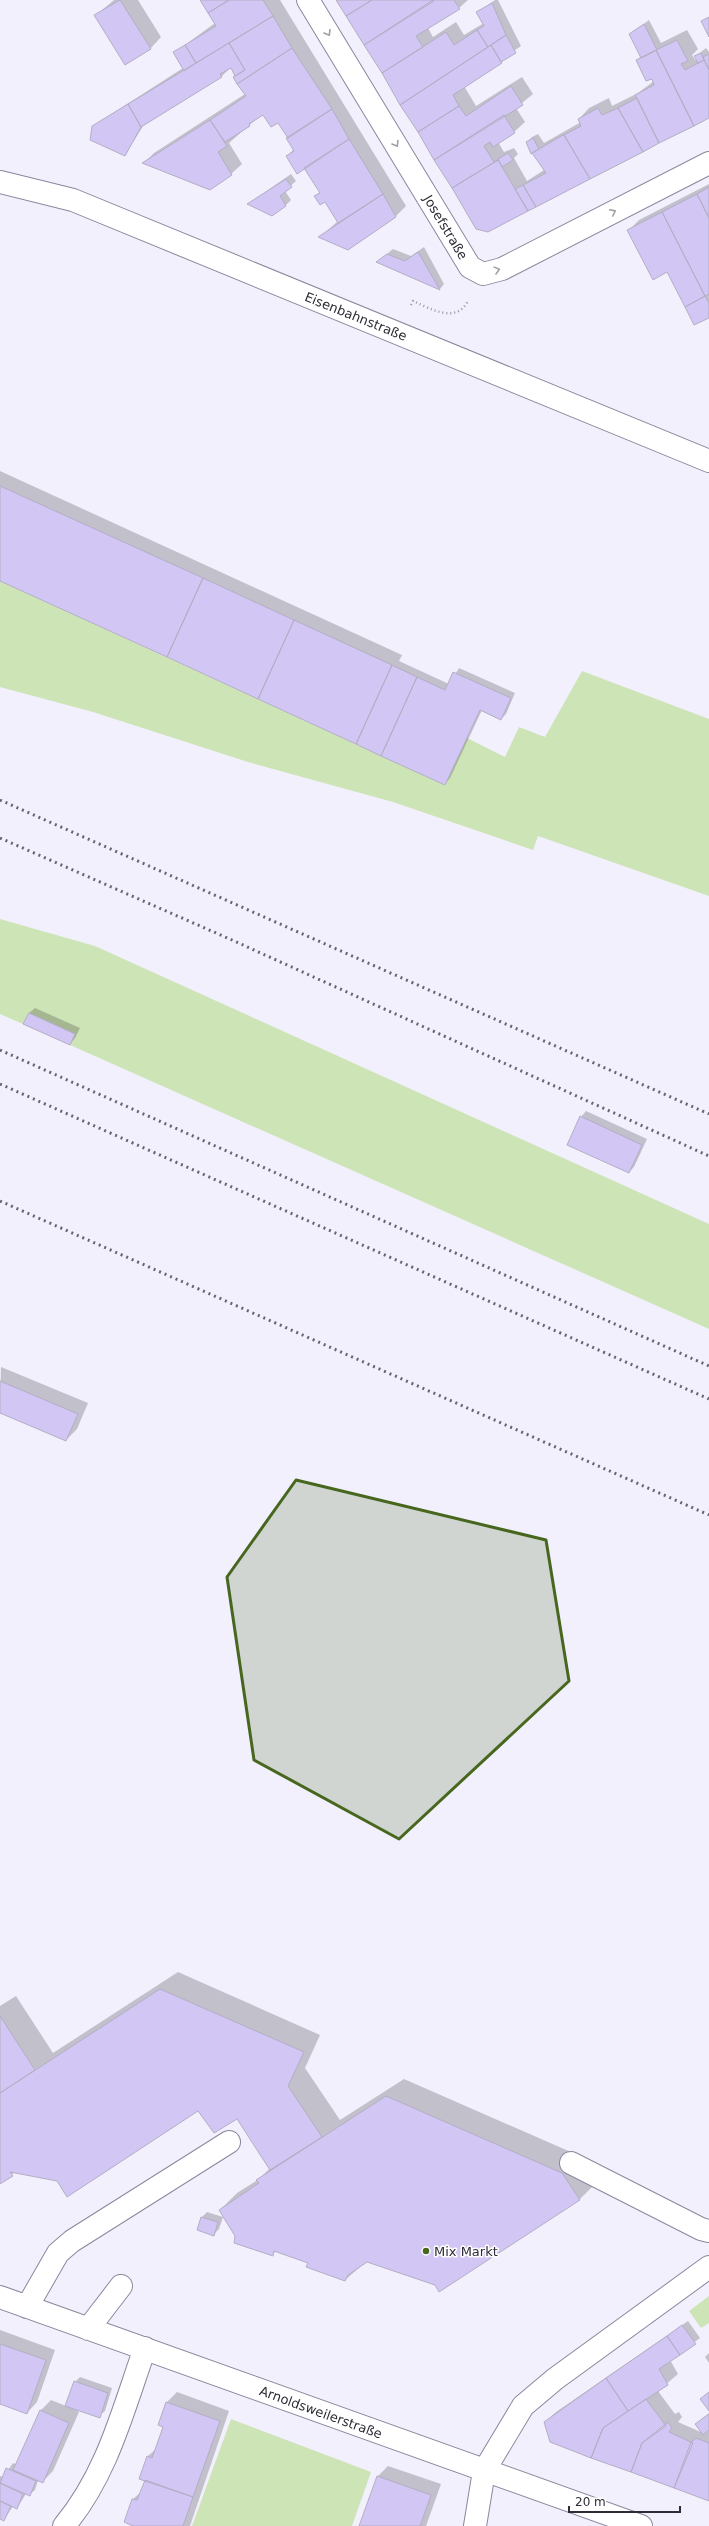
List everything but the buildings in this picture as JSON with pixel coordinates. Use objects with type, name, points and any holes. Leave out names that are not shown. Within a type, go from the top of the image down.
[{"type":"street","name":"Josefstraße","points":[[308,0],[470,267],[483,274]]},
{"type":"street","points":[[483,274],[502,269],[709,163]]},
{"type":"street","name":"Eisenbahnstraße","points":[[0,182],[73,200],[709,461]]},
{"type":"street","points":[[27,2307],[58,2253],[67,2245],[229,2142]]},
{"type":"street","points":[[570,2163],[701,2229],[709,2231]]},
{"type":"street","points":[[475,2526],[484,2471],[522,2406],[555,2379],[709,2267]]},
{"type":"street","points":[[88,2329],[121,2286]]},
{"type":"street","name":"Arnoldsweilerstraße","points":[[0,2297],[641,2526]]},
{"type":"street","points":[[64,2526],[80,2507],[99,2474],[113,2440],[145,2348]]},
{"type":"path","points":[[398,333],[413,301],[442,313],[458,311],[466,304],[483,274]]},
{"type":"highlighted area","points":[[296,1480],[546,1540],[569,1681],[399,1839],[254,1760],[227,1577]]},
{"type":"green space","points":[[0,581],[445,785],[467,738],[505,757],[519,727],[545,737],[582,671],[709,719],[709,896],[538,836],[533,850],[393,802],[248,762],[93,712],[0,687]]},
{"type":"green space","points":[[0,919],[95,946],[709,1224],[709,1329],[70,1045],[75,1034],[29,1013],[23,1024],[0,1014]]},
{"type":"green space","points":[[709,2296],[709,2323],[701,2328],[689,2311]]},
{"type":"green space","points":[[231,2419],[371,2472],[352,2526],[192,2526]]},
{"type":"railway","points":[[0,800],[709,1114]]},
{"type":"railway","points":[[0,838],[232,940],[709,1156]]},
{"type":"railway","points":[[0,1050],[709,1366]]},
{"type":"railway","points":[[0,1084],[709,1399]]},
{"type":"railway","points":[[0,1201],[709,1515]]},
{"type":"place","name":"Mix Markt","points":[[426,2251]]}]
